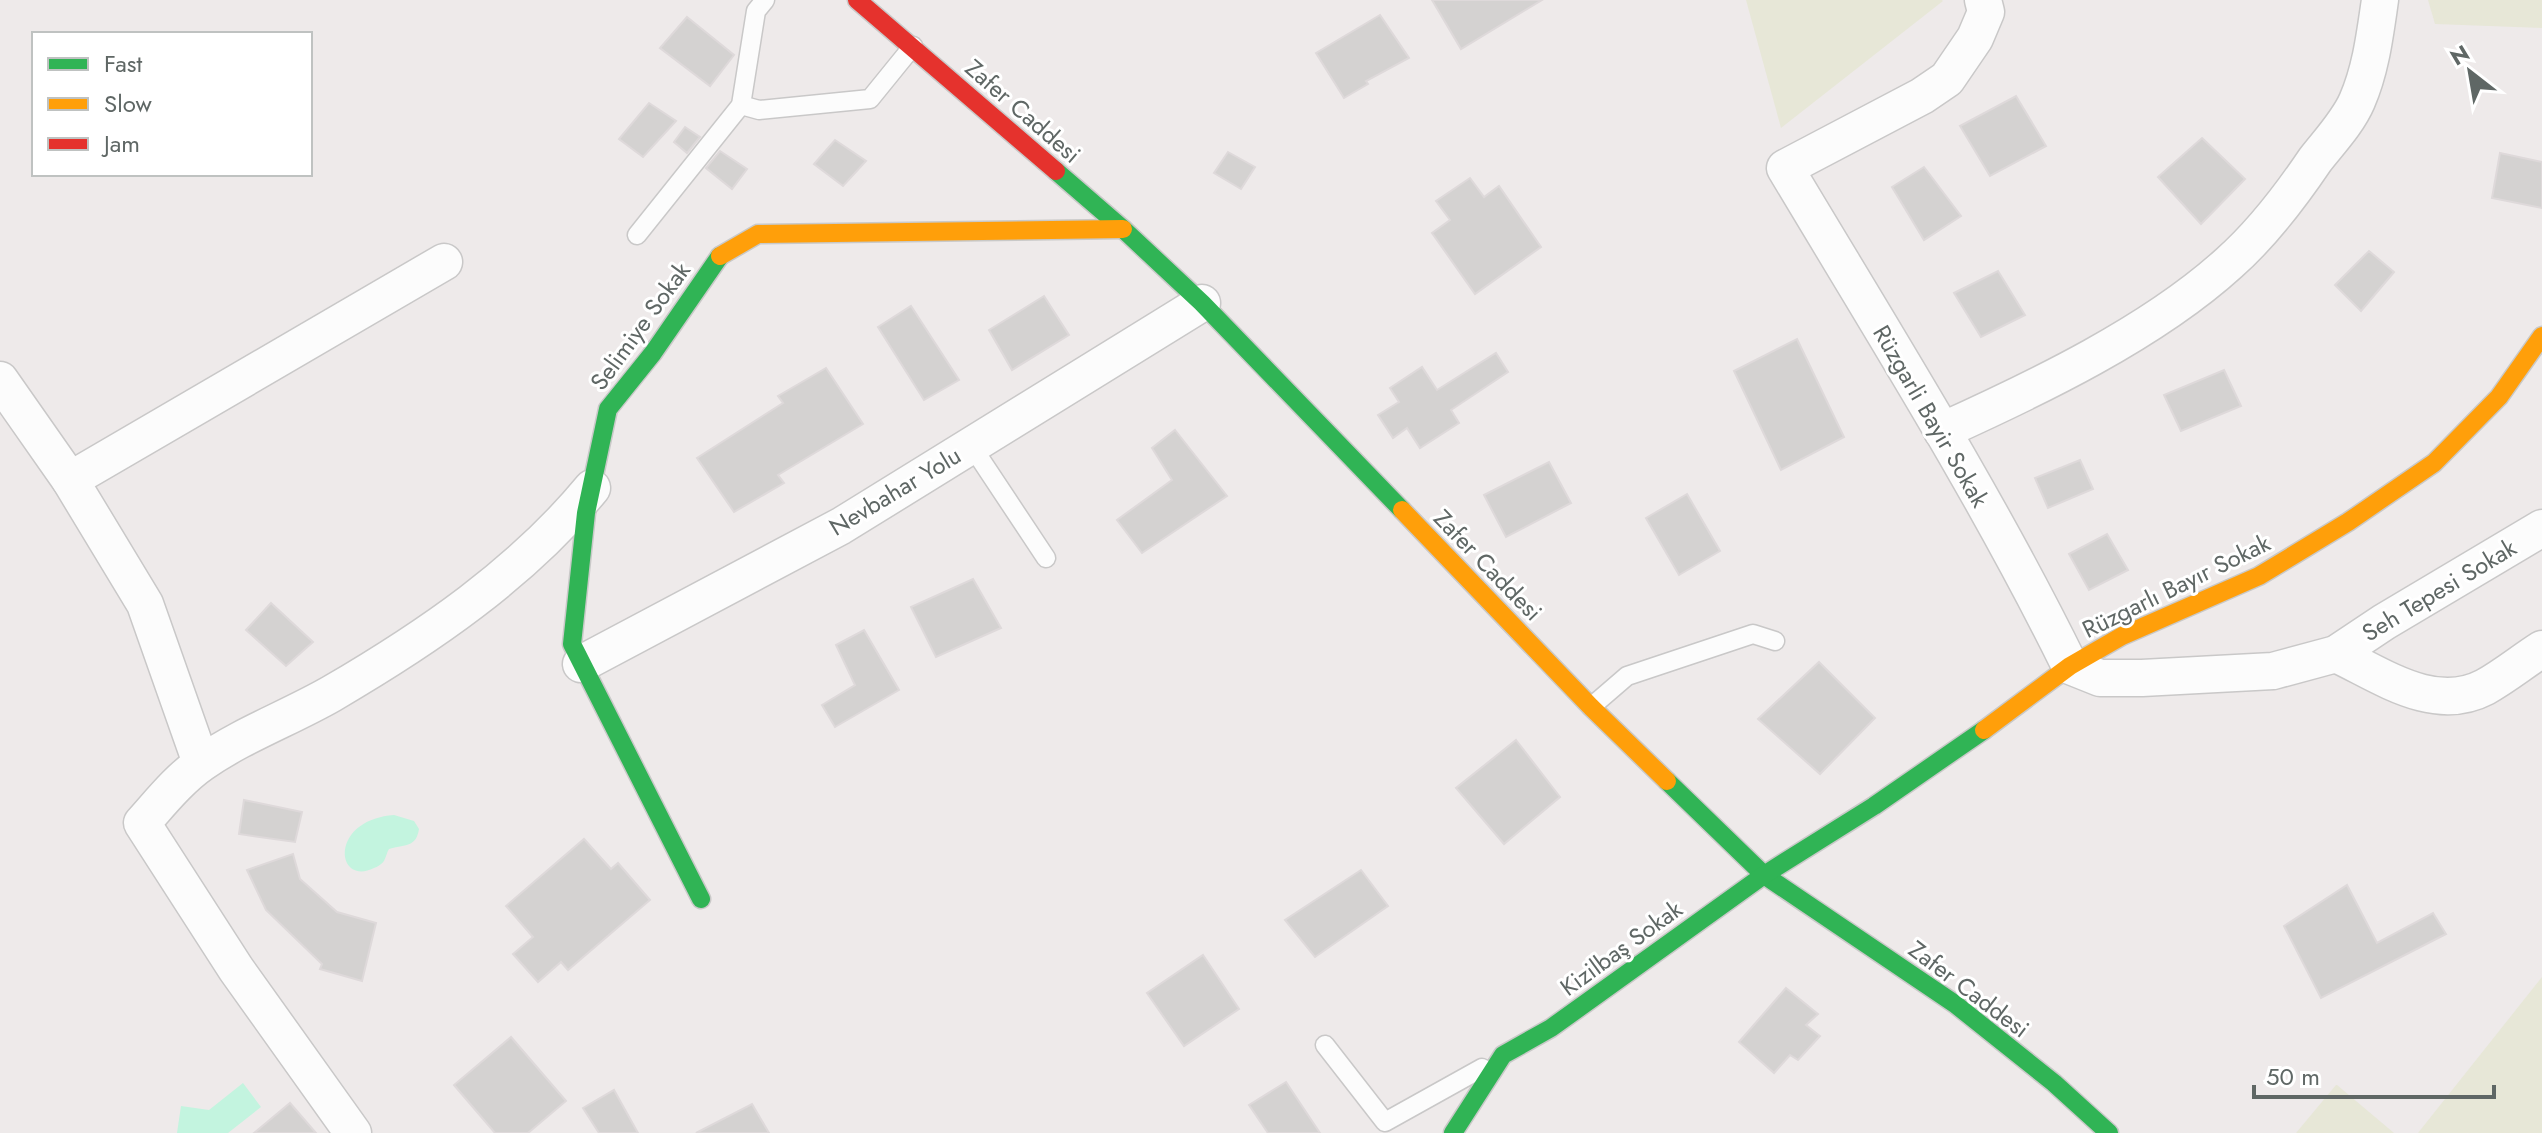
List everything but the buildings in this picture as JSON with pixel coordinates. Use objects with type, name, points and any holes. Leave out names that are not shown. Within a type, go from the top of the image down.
[{"type":"street","name":"Zafer Caddesi","points":[[857,0],[1123,229],[1202,303],[1591,707],[1764,875],[1955,1004],[2054,1083],[2109,1133]]},
{"type":"street","name":"Rüzgarli Bayir Sokak","points":[[1983,0],[1986,12],[1975,38],[1947,79],[1922,96],[1785,168],[1942,431],[2070,666]]},
{"type":"street","points":[[1942,431],[2073,367],[2164,314],[2230,263],[2285,204],[2357,102],[2371,56],[2380,0]]},
{"type":"street","name":"Selimiye Sokak","points":[[701,899],[572,644],[586,513],[608,409],[653,353],[721,254],[758,234],[1123,229]]},
{"type":"street","points":[[70,480],[444,262]]},
{"type":"street","name":"Nevbahar Yolu","points":[[581,664],[841,526],[1202,303]]},
{"type":"street","name":"Rüzgarlı Bayır Sokak","points":[[1764,875],[1887,797],[2070,666],[2122,636],[2259,576],[2348,522],[2434,463],[2499,397],[2541,339]]},
{"type":"street","points":[[0,380],[70,480],[145,604],[201,763]]},
{"type":"street","points":[[353,1133],[236,969],[142,823],[201,763],[330,694],[452,617],[537,547],[572,513],[592,488]]},
{"type":"street","name":"Seh Tepesi Sokak","points":[[2070,666],[2100,678],[2142,678],[2273,671],[2336,654],[2542,528]]},
{"type":"street","name":"Seh Tepesi Sokak","points":[[2336,654],[2422,694],[2451,697],[2483,688],[2542,649]]},
{"type":"street","name":"Kizilbaş Sokak","points":[[1503,1055],[1551,1028],[1764,875]]},
{"type":"street","points":[[1453,1133],[1503,1055]]},
{"type":"lane","points":[[637,235],[741,105],[756,11],[765,0]]},
{"type":"lane","points":[[741,105],[759,110],[870,99],[913,46]]},
{"type":"lane","points":[[971,445],[1046,558]]},
{"type":"lane","points":[[1591,707],[1627,676],[1753,634],[1775,641]]},
{"type":"lane","points":[[1325,1045],[1385,1122],[1503,1055]]},
{"type":"shaded area","points":[[1746,0],[1942,0],[1943,1],[1781,128]]},
{"type":"shaded area","points":[[2428,0],[2542,0],[2542,28],[2435,24]]},
{"type":"shaded area","points":[[394,815],[414,821],[419,829],[415,839],[409,844],[389,849],[384,861],[375,868],[361,871],[352,868],[346,861],[345,850],[349,839],[358,828],[373,819]]},
{"type":"shaded area","points":[[2542,977],[2542,1133],[2418,1133]]},
{"type":"shaded area","points":[[243,1083],[261,1107],[228,1133],[177,1133],[181,1106],[209,1110]]},
{"type":"shaded area","points":[[2337,1085],[2394,1133],[2296,1133]]},
{"type":"traffic: fast","points":[[1056,171],[1202,303],[1402,510]]},
{"type":"traffic: fast","points":[[701,899],[572,644],[586,513],[608,409],[653,353],[720,256]]},
{"type":"traffic: fast","points":[[1453,1133],[1503,1055],[1551,1028],[1764,875],[1874,806],[1984,730]]},
{"type":"traffic: fast","points":[[1667,781],[1764,875],[1955,1004],[2054,1083],[2109,1133]]},
{"type":"traffic: slow","points":[[720,256],[758,234],[1123,229]]},
{"type":"traffic: slow","points":[[1984,730],[2070,666],[2122,636],[2259,576],[2348,522],[2434,463],[2499,397],[2542,336]]},
{"type":"traffic: slow","points":[[1402,510],[1591,707],[1667,781]]},
{"type":"traffic: jam","points":[[857,0],[1056,171]]}]
